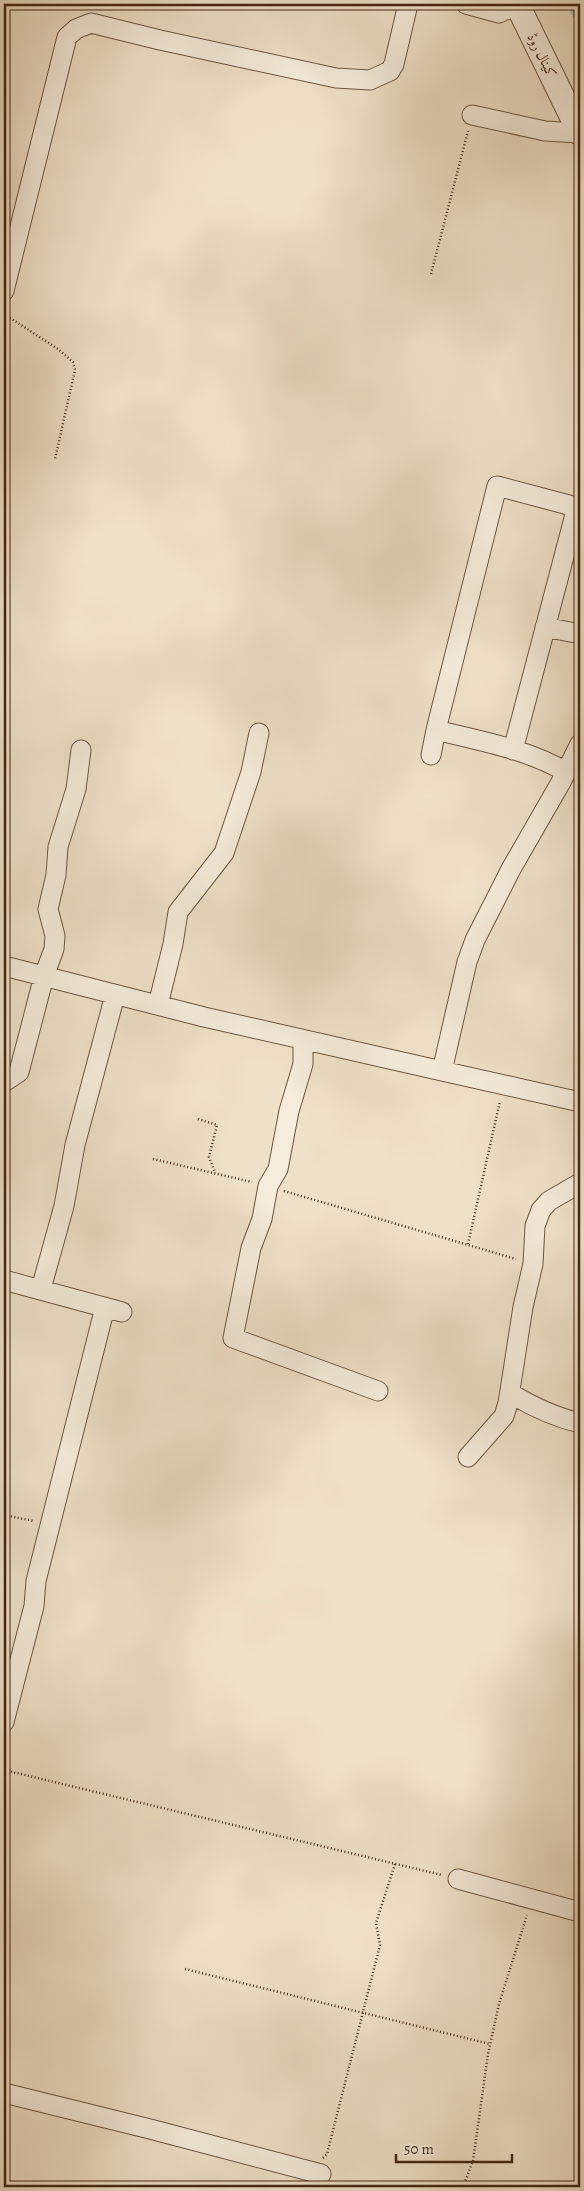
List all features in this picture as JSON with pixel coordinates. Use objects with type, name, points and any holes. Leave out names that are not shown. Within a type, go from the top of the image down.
[{"type":"street","points":[[4,291],[67,37],[76,29],[92,23],[336,78],[370,80],[390,71],[394,64],[408,4]]},
{"type":"street","points":[[466,4],[499,13],[517,4]]},
{"type":"street","name":"کینال روڈ","points":[[517,4],[580,133]]},
{"type":"street","points":[[472,115],[545,130],[580,133]]},
{"type":"street","points":[[431,754],[497,486],[578,508],[513,750]]},
{"type":"street","points":[[545,627],[580,634]]},
{"type":"street","points":[[436,730],[513,750],[550,763],[566,772]]},
{"type":"street","points":[[158,1006],[173,944],[178,912],[224,853],[250,772],[259,733]]},
{"type":"street","points":[[442,1071],[467,962],[475,940],[511,869],[580,744]]},
{"type":"street","points":[[4,1082],[19,1072],[44,976],[54,949],[55,936],[48,909],[56,875],[56,854],[76,790],[81,750]]},
{"type":"street","points":[[4,966],[158,1006],[580,1102]]},
{"type":"street","points":[[41,1289],[64,1206],[75,1145],[116,995]]},
{"type":"street","points":[[303,1040],[303,1064],[288,1111],[278,1169],[268,1186],[262,1219],[251,1248],[233,1338],[378,1391]]},
{"type":"street","points":[[468,1457],[504,1416],[510,1393],[523,1307],[533,1264],[535,1226],[541,1210],[549,1201],[580,1183]]},
{"type":"street","points":[[4,1280],[114,1309],[50,1524],[36,1581],[34,1606],[4,1722]]},
{"type":"street","points":[[510,1393],[557,1418],[580,1423]]},
{"type":"street","points":[[458,1879],[580,1912]]},
{"type":"street","points":[[4,2093],[140,2126],[321,2174]]},
{"type":"path","points":[[431,274],[472,115]]},
{"type":"path","points":[[4,314],[58,349],[73,362],[75,370],[55,459]]},
{"type":"path","points":[[468,1245],[504,1085]]},
{"type":"path","points":[[198,1119],[217,1125],[209,1157],[215,1172]]},
{"type":"path","points":[[154,1159],[268,1186],[533,1264]]},
{"type":"path","points":[[4,1515],[50,1524]]},
{"type":"path","points":[[4,1770],[458,1879]]},
{"type":"path","points":[[321,2174],[320,2162],[327,2154],[380,1945],[376,1923],[395,1864]]},
{"type":"path","points":[[463,2187],[473,2161],[490,2044],[498,2004],[510,1973],[532,1899]]},
{"type":"path","points":[[185,1969],[490,2044]]},
{"type":"waterway","points":[[576,4],[580,13]]}]
